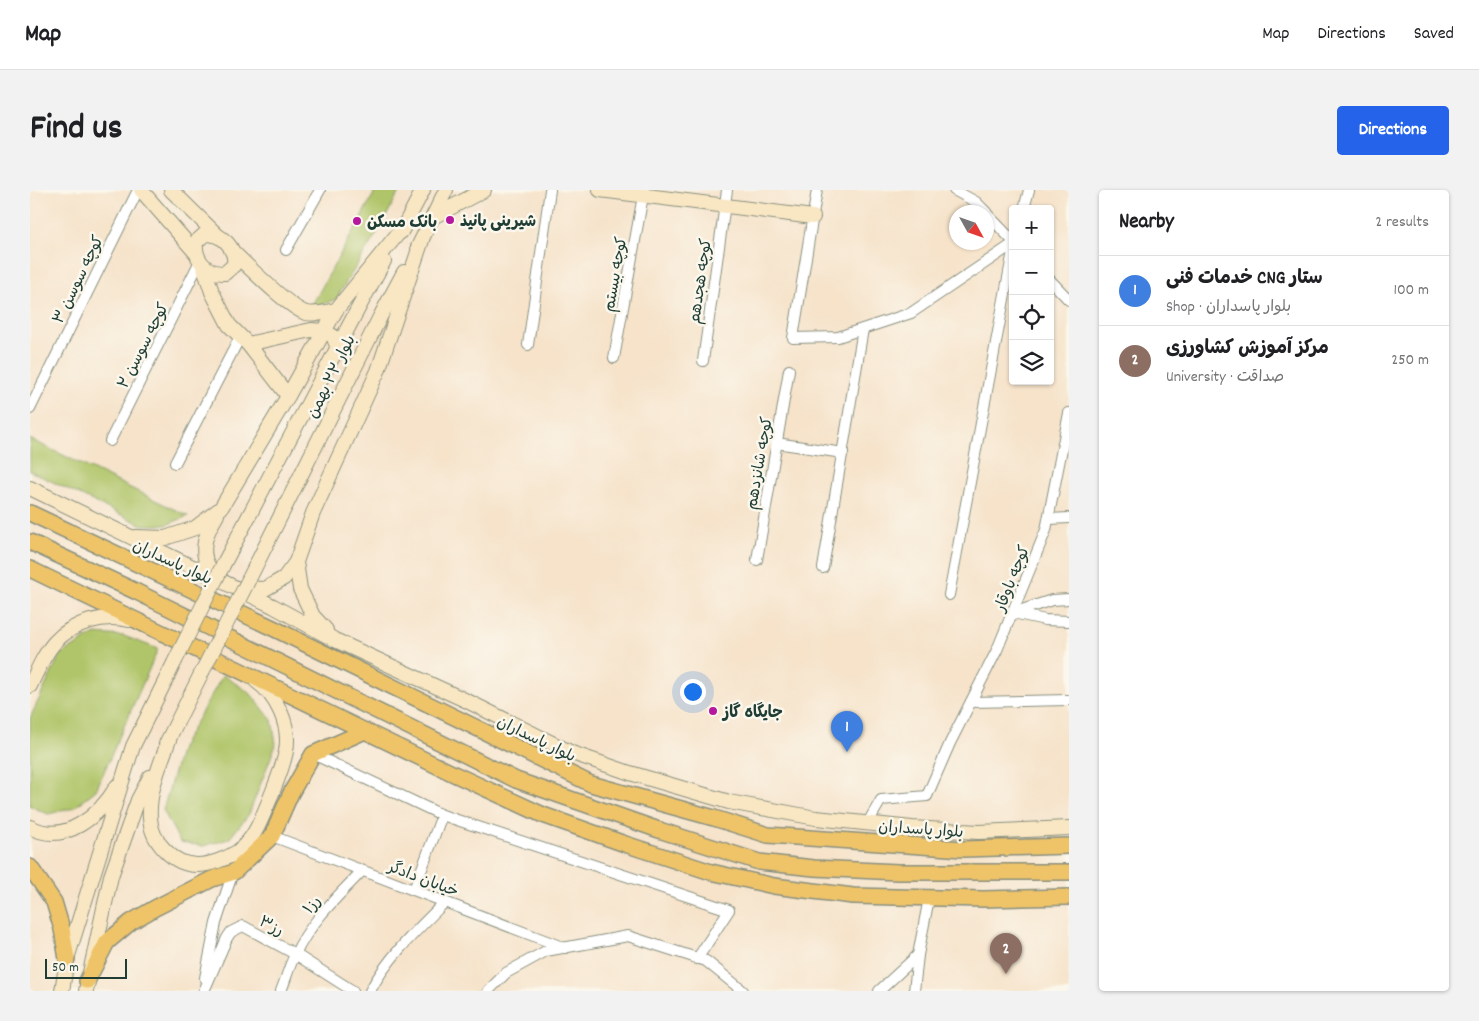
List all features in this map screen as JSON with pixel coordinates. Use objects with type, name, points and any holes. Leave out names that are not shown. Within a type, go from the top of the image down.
[{"type":"main road","points":[[141,190],[200,260],[214,272],[225,273],[234,266],[232,250]]},
{"type":"main road","points":[[172,190],[290,304],[304,312],[320,314],[336,310]]},
{"type":"main road","name":"بلوار ۲۲ بهمن","points":[[133,746],[222,567],[422,190]]},
{"type":"main road","name":"بلوار ۲۲ بهمن","points":[[170,737],[380,316],[422,240],[446,190]]},
{"type":"main road","points":[[433,217],[484,190]]},
{"type":"main road","points":[[600,190],[643,193],[724,206],[813,217]]},
{"type":"main road","points":[[405,225],[336,310],[288,396],[211,525],[203,547],[209,567],[225,581],[243,588],[265,589],[284,578],[296,562],[313,513],[378,371],[422,240]]},
{"type":"main road","points":[[220,237],[205,234],[196,242],[200,260],[212,292],[229,325],[244,340],[288,396]]},
{"type":"main road","points":[[244,340],[311,330],[324,331],[333,336],[338,348]]},
{"type":"main road","points":[[30,488],[273,606],[336,640],[467,701],[572,753],[630,773],[729,802],[816,818],[912,828],[979,832],[1069,828]]},
{"type":"main road","points":[[131,537],[165,538],[196,528],[221,508]]},
{"type":"main road","name":"بلوار پاسداران","points":[[30,513],[275,629],[591,784],[768,835],[963,848],[1069,846]]},
{"type":"main road","points":[[30,542],[138,592],[516,780],[659,830],[760,862],[814,868],[898,872],[1069,872]]},
{"type":"main road","points":[[296,562],[300,589],[313,616],[336,640]]},
{"type":"main road","points":[[30,569],[542,815],[710,872],[774,886],[852,896],[983,900],[1069,898]]},
{"type":"main road","points":[[30,686],[39,665],[49,650],[66,632],[83,623],[116,617],[142,623]]},
{"type":"main road","points":[[170,737],[151,797],[150,818],[153,833],[161,845],[173,857],[184,862],[197,865],[222,860],[238,851],[252,836],[260,823],[281,772],[286,749],[286,732],[282,716],[275,701],[264,687],[240,670]]},
{"type":"main road","points":[[86,986],[107,942],[131,922],[156,908],[204,883],[234,872],[272,836],[291,793],[313,754],[365,731]]},
{"type":"main road","points":[[86,986],[111,876],[138,800],[170,737]]},
{"type":"main road","points":[[30,826],[46,832],[65,831],[82,824],[98,812],[116,788],[133,746]]},
{"type":"main road","points":[[62,991],[66,959],[133,746]]},
{"type":"main road","points":[[516,780],[542,815]]},
{"type":"main road","points":[[30,867],[54,902],[62,929],[66,959]]},
{"type":"main road","points":[[742,878],[814,868]]},
{"type":"street","name":"کوچه سوسن ۳","points":[[30,409],[138,190]]},
{"type":"street","points":[[286,250],[320,190]]},
{"type":"street","points":[[528,345],[550,190]]},
{"type":"street","name":"کوچه هجدهم","points":[[703,361],[727,190]]},
{"type":"street","points":[[817,190],[793,338],[838,337],[911,313],[1009,245]]},
{"type":"street","points":[[954,190],[979,205]]},
{"type":"street","points":[[1025,205],[1029,190]]},
{"type":"street","name":"کوچه بیستم","points":[[614,358],[643,193]]},
{"type":"street","points":[[994,222],[1009,238]]},
{"type":"street","name":"کوچه سوسن ۲","points":[[110,441],[200,260]]},
{"type":"street","points":[[949,595],[1009,272]]},
{"type":"street","points":[[1054,284],[1069,300]]},
{"type":"street","points":[[823,568],[863,329]]},
{"type":"street","points":[[175,464],[244,340]]},
{"type":"street","name":"کوچه شانزدهم","points":[[757,560],[788,370]]},
{"type":"street","name":"کوچه باوقار","points":[[867,824],[881,800],[926,796],[950,743],[997,650],[1046,530],[1065,461],[1069,413]]},
{"type":"street","points":[[776,443],[843,452]]},
{"type":"street","points":[[1048,519],[1069,518]]},
{"type":"street","points":[[1012,613],[1052,600],[1069,599]]},
{"type":"street","points":[[1012,613],[1045,620],[1069,621]]},
{"type":"street","points":[[971,702],[1069,700]]},
{"type":"street","points":[[313,754],[442,814],[729,910],[698,958]]},
{"type":"street","points":[[414,890],[442,814]]},
{"type":"street","name":"خیابان دادگر","points":[[272,836],[565,948]]},
{"type":"street","points":[[204,991],[216,923],[234,872],[238,851]]},
{"type":"street","name":"رز۱","points":[[281,991],[295,954],[311,928],[362,870]]},
{"type":"street","points":[[914,991],[918,955],[929,898]]},
{"type":"street","points":[[370,991],[377,978],[408,940],[445,902]]},
{"type":"street","name":"رز۳","points":[[204,991],[227,938],[231,932],[243,926],[295,954],[353,991]]},
{"type":"street","points":[[488,991],[506,973],[546,951],[628,936],[706,961],[743,991]]},
{"type":"street","points":[[879,991],[918,955]]},
{"type":"green space","points":[[376,190],[400,190],[380,228],[336,299],[321,305],[312,305]]},
{"type":"green space","points":[[30,439],[188,516],[166,525],[142,525],[30,471]]},
{"type":"green space","points":[[95,634],[124,636],[158,649],[96,790],[74,808],[48,814],[30,806],[30,718],[60,655]]},
{"type":"green space","points":[[223,675],[250,693],[272,720],[276,744],[249,814],[229,839],[203,846],[180,842],[163,810],[181,748]]},
{"type":"place","name":"شیرینی پانیذ","points":[[450,220]]},
{"type":"place","name":"بانک مسکن","points":[[357,221]]},
{"type":"place","name":"جایگاه گاز","points":[[713,711]]},
{"type":"place","name":"خدمات فنی‌ CNG ستار","points":[[847,752]]},
{"type":"place","name":"مرکز آموزش کشاورزی","points":[[1006,974]]}]
